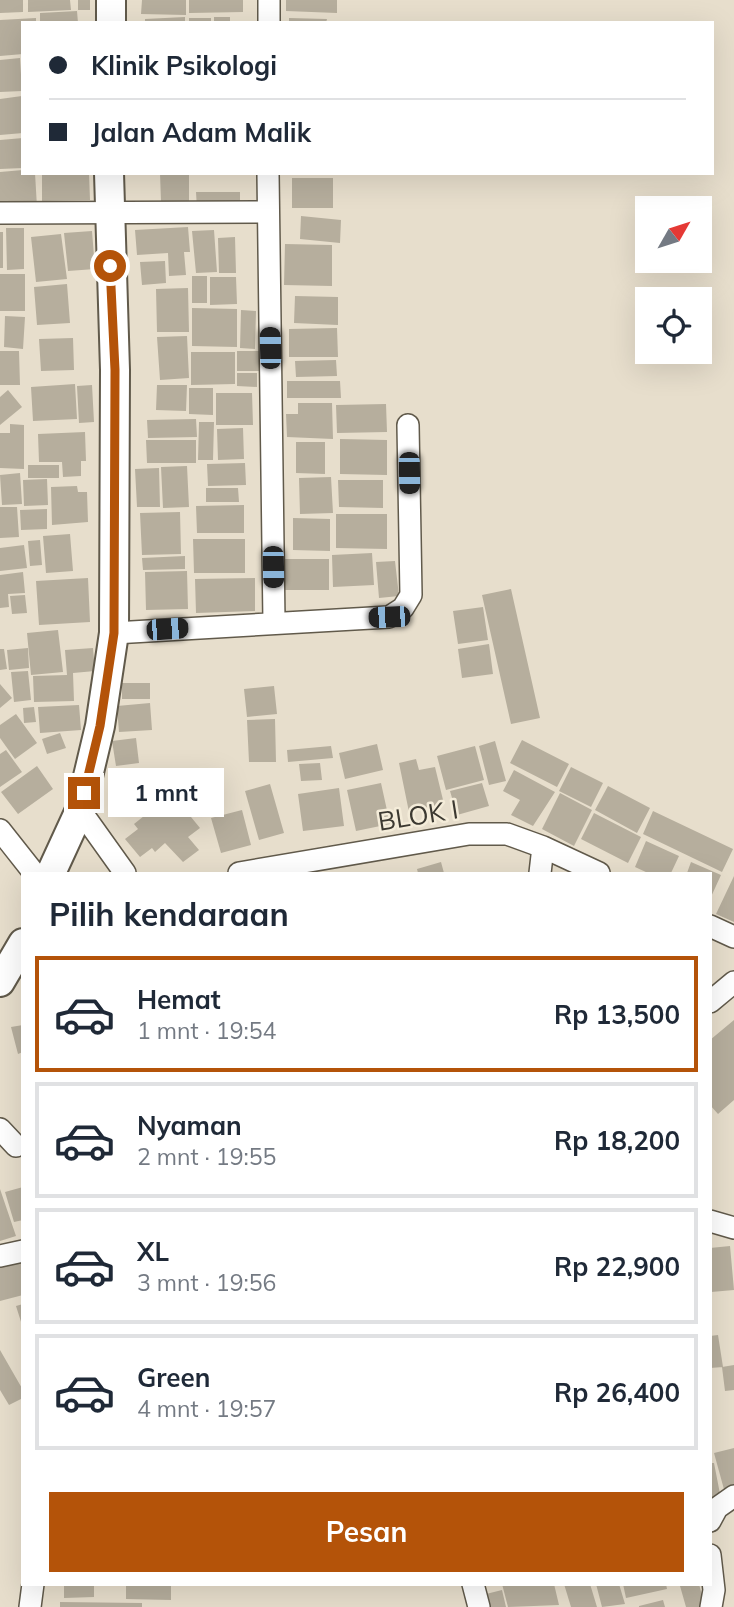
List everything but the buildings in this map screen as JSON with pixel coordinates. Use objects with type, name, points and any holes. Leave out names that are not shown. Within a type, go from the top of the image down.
[{"type":"street","points":[[111,0],[111,21]]},
{"type":"street","points":[[269,21],[270,0]]},
{"type":"street","points":[[51,872],[79,810],[100,726],[114,633],[115,370],[108,215],[109,175]]},
{"type":"street","points":[[268,175],[274,622]]},
{"type":"street","points":[[0,213],[108,215],[267,212]]},
{"type":"street","points":[[114,633],[389,617],[403,608],[411,595],[408,425]]},
{"type":"street","points":[[79,810],[124,872]]},
{"type":"street","points":[[0,830],[33,872]]},
{"type":"street","name":"BLOK I","points":[[245,872],[468,834],[507,834],[597,872]]},
{"type":"street","points":[[540,872],[543,847]]},
{"type":"street","points":[[712,927],[734,937]]},
{"type":"street","points":[[0,982],[21,946]]},
{"type":"street","points":[[712,1000],[734,982]]},
{"type":"street","points":[[0,1129],[13,1146]]},
{"type":"street","points":[[712,1222],[734,1228]]},
{"type":"street","points":[[0,1256],[21,1251]]},
{"type":"street","points":[[712,1517],[717,1508],[734,1496]]},
{"type":"street","points":[[711,1607],[714,1590],[712,1572]]},
{"type":"street","points":[[30,1607],[33,1586]]},
{"type":"street","points":[[474,1586],[479,1607]]},
{"type":"route","points":[[84,793],[100,726],[114,633],[115,370],[110,266]]}]
